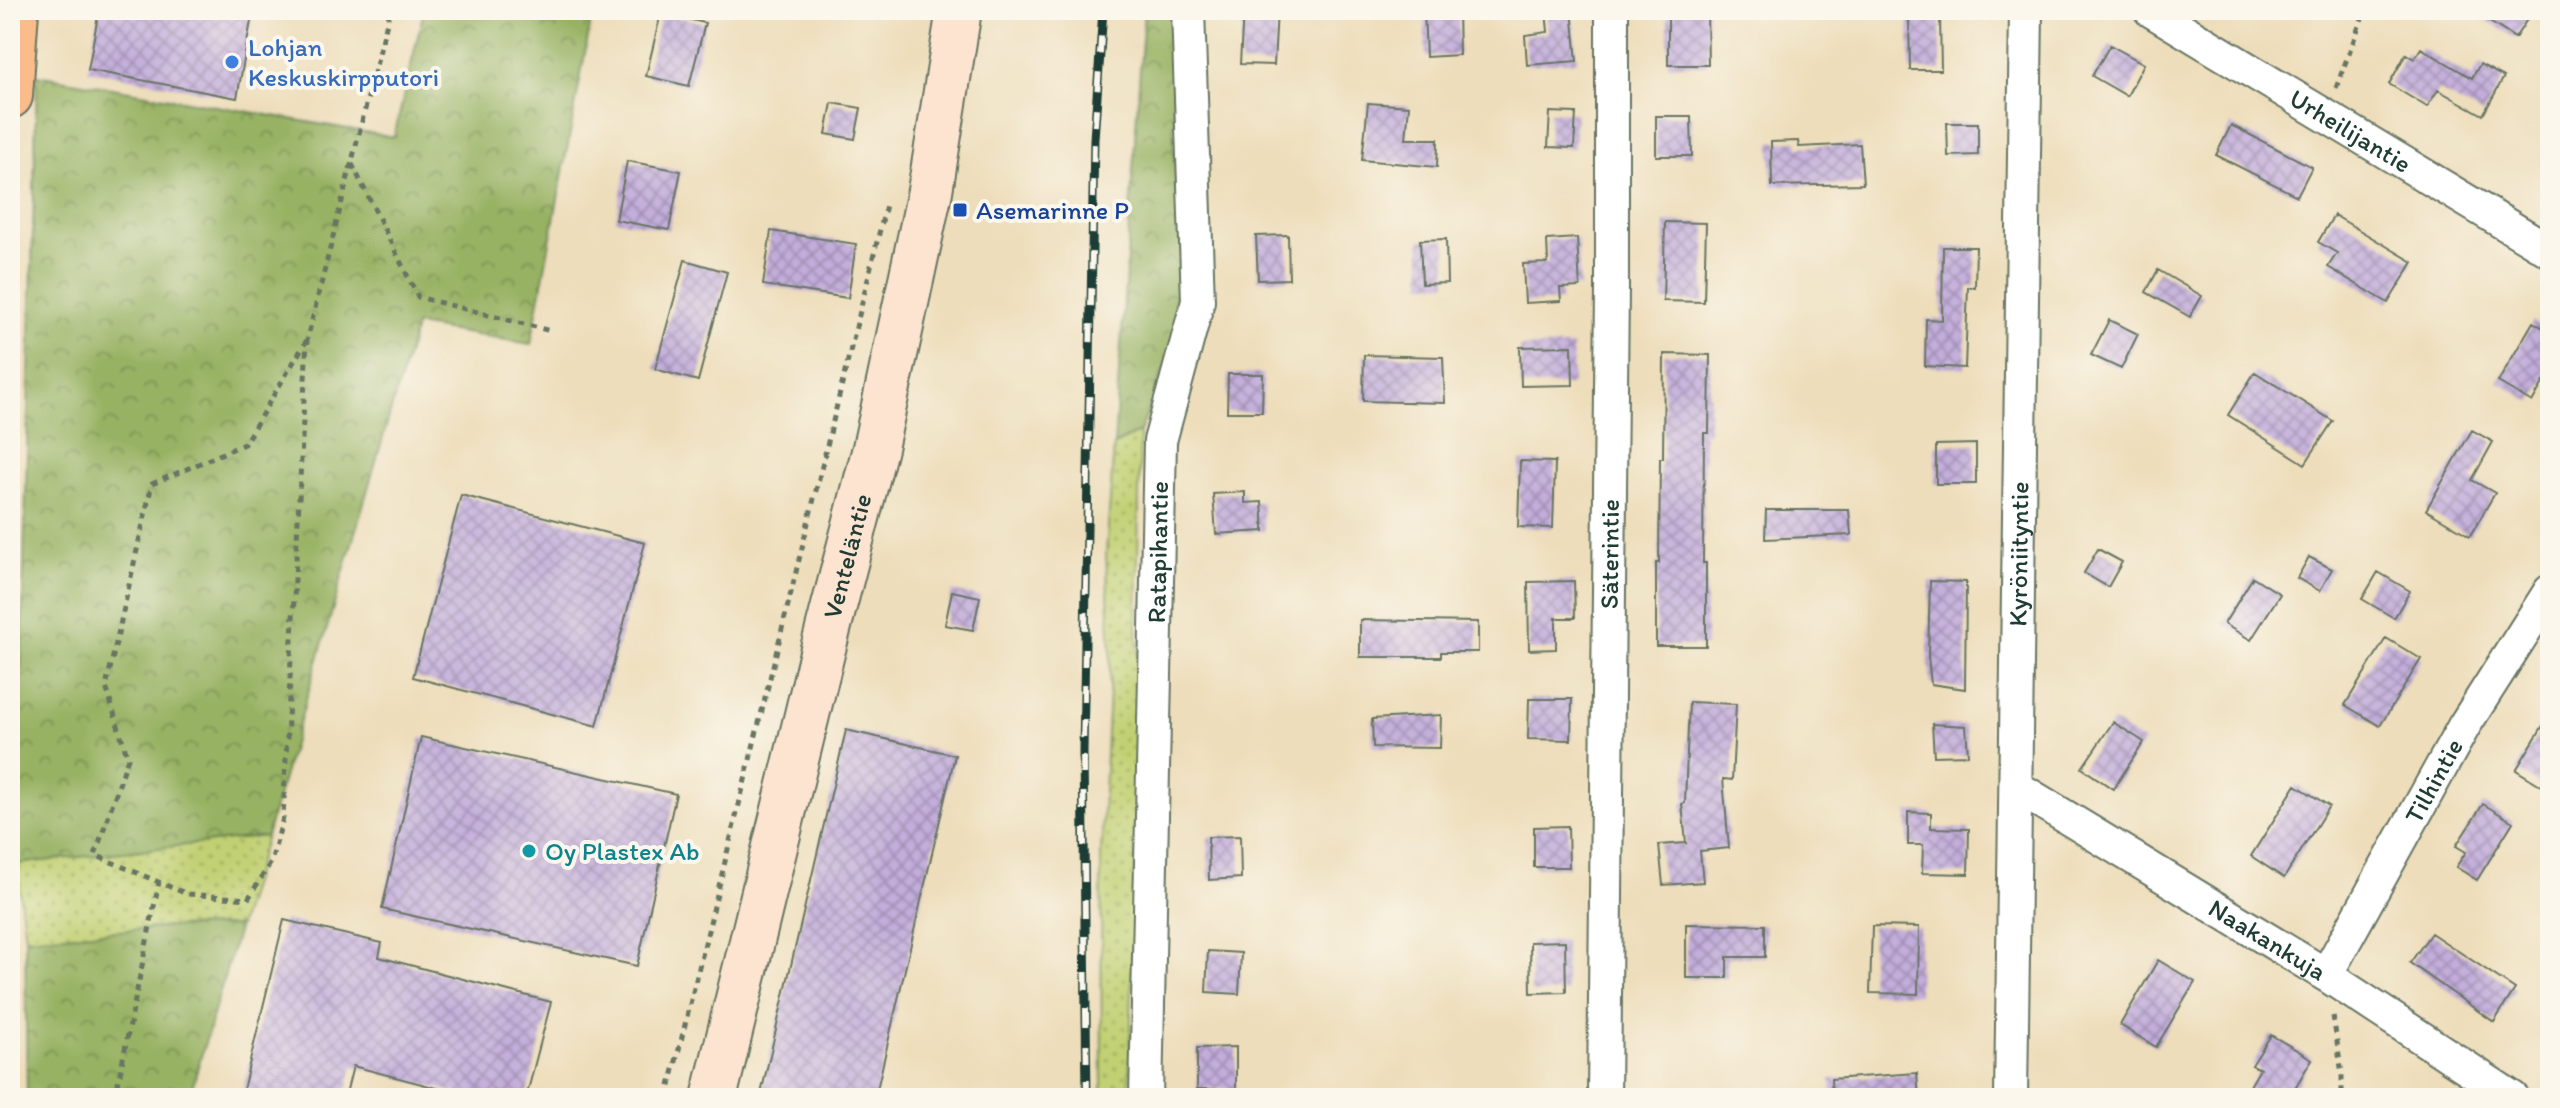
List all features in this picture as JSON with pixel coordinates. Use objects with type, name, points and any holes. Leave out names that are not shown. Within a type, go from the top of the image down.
[{"type":"highway","points":[[10,96],[16,10]]},
{"type":"street","name":"Venteläntie","points":[[714,1098],[820,660],[875,448],[930,191],[959,10]]},
{"type":"street","name":"Ratapihantie","points":[[1146,1098],[1160,441],[1198,301],[1188,10]]},
{"type":"street","name":"Säterintie","points":[[1604,1098],[1612,10]]},
{"type":"street","name":"Kyröniityntie","points":[[2011,1098],[2018,788],[2026,10]]},
{"type":"street","name":"Urheilijantie","points":[[2150,10],[2550,251]]},
{"type":"street","name":"Tilhintie","points":[[2326,975],[2464,726],[2550,591]]},
{"type":"street","name":"Naakankuja","points":[[2018,788],[2326,975],[2513,1098]]},
{"type":"path","points":[[307,340],[244,444],[152,484],[106,687],[128,758],[95,855],[187,894],[248,899],[271,862],[283,818],[307,340],[390,10]]},
{"type":"path","points":[[2327,115],[2365,10]]},
{"type":"path","points":[[351,163],[418,297],[551,331]]},
{"type":"path","points":[[667,1098],[887,201]]},
{"type":"path","points":[[115,1098],[159,882]]},
{"type":"path","points":[[2326,975],[2342,1074],[2342,1098]]},
{"type":"green space","points":[[424,10],[593,10],[531,344],[416,325],[266,836],[16,864],[37,75],[394,137]]},
{"type":"green space","points":[[1144,10],[1174,10],[1174,152],[1185,277],[1180,327],[1140,432],[1114,445]]},
{"type":"green space","points":[[1140,432],[1139,714],[1129,1098],[1102,1098],[1101,855],[1111,651],[1106,554],[1114,445]]},
{"type":"green space","points":[[266,836],[239,926],[173,927],[25,938],[16,864]]},
{"type":"green space","points":[[239,926],[189,1098],[27,1098],[25,938],[173,927]]},
{"type":"building","points":[[99,10],[253,10],[237,98],[88,70]]},
{"type":"building","points":[[1243,10],[1277,10],[1274,65],[1240,64]]},
{"type":"building","points":[[1424,10],[1458,10],[1459,55],[1426,57]]},
{"type":"building","points":[[1546,10],[1572,10],[1577,61],[1527,65],[1525,35],[1548,32]]},
{"type":"building","points":[[1668,10],[1707,10],[1708,65],[1668,65]]},
{"type":"building","points":[[2471,10],[2533,10],[2515,38]]},
{"type":"building","points":[[661,13],[705,23],[689,86],[646,76]]},
{"type":"building","points":[[1940,16],[1941,70],[1910,70],[1909,17]]},
{"type":"building","points":[[2110,45],[2144,64],[2127,96],[2092,76]]},
{"type":"building","points":[[2421,48],[2472,78],[2480,64],[2504,77],[2483,115],[2438,90],[2427,107],[2389,84],[2406,54],[2414,59]]},
{"type":"building","points":[[832,103],[861,108],[855,139],[826,134]]},
{"type":"building","points":[[1368,103],[1409,106],[1406,139],[1438,139],[1437,167],[1362,160]]},
{"type":"building","points":[[1550,112],[1576,113],[1574,148],[1548,147]]},
{"type":"building","points":[[1656,116],[1691,116],[1692,156],[1656,156]]},
{"type":"building","points":[[1947,123],[1978,123],[1978,155],[1948,156]]},
{"type":"building","points":[[2231,125],[2312,167],[2297,196],[2216,155]]},
{"type":"building","points":[[1798,141],[1799,147],[1860,144],[1863,184],[1772,186],[1771,142]]},
{"type":"building","points":[[627,161],[681,171],[669,230],[616,220]]},
{"type":"building","points":[[2334,215],[2413,262],[2388,303],[2328,267],[2337,253],[2318,242]]},
{"type":"building","points":[[1665,222],[1706,223],[1704,302],[1663,301]]},
{"type":"building","points":[[771,231],[856,244],[848,298],[763,285]]},
{"type":"building","points":[[1288,235],[1289,279],[1258,280],[1256,236]]},
{"type":"building","points":[[1577,238],[1580,287],[1560,288],[1561,301],[1525,303],[1523,264],[1548,263],[1547,240]]},
{"type":"building","points":[[1446,239],[1447,283],[1422,284],[1420,240]]},
{"type":"building","points":[[1943,247],[1976,247],[1975,287],[1968,287],[1965,368],[1925,366],[1926,319],[1942,320]]},
{"type":"building","points":[[685,260],[727,272],[698,381],[655,369]]},
{"type":"building","points":[[2158,270],[2202,296],[2190,317],[2146,292]]},
{"type":"building","points":[[2109,320],[2138,334],[2121,369],[2091,355]]},
{"type":"building","points":[[2533,322],[2550,332],[2550,371],[2532,402],[2498,382]]},
{"type":"building","points":[[1572,346],[1573,385],[1521,386],[1520,347]]},
{"type":"building","points":[[1664,354],[1710,355],[1709,433],[1704,433],[1706,646],[1656,646]]},
{"type":"building","points":[[1364,355],[1443,357],[1445,403],[1363,401]]},
{"type":"building","points":[[2255,372],[2333,421],[2305,464],[2228,415]]},
{"type":"building","points":[[1228,374],[1263,374],[1262,412],[1227,412]]},
{"type":"building","points":[[2472,430],[2493,442],[2472,480],[2495,493],[2470,536],[2426,510]]},
{"type":"building","points":[[1976,444],[1976,484],[1936,484],[1936,445]]},
{"type":"building","points":[[1520,461],[1555,462],[1553,528],[1518,527]]},
{"type":"building","points":[[1245,492],[1245,503],[1262,502],[1264,531],[1216,534],[1213,494]]},
{"type":"building","points":[[461,495],[645,543],[597,726],[413,677]]},
{"type":"building","points":[[1766,510],[1849,510],[1851,535],[1765,539]]},
{"type":"building","points":[[2098,549],[2122,562],[2108,587],[2084,573]]},
{"type":"building","points":[[2309,557],[2332,569],[2320,591],[2297,578]]},
{"type":"building","points":[[2378,572],[2410,591],[2394,618],[2362,599]]},
{"type":"building","points":[[2253,577],[2280,594],[2251,640],[2224,624]]},
{"type":"building","points":[[1574,581],[1575,618],[1556,618],[1556,649],[1529,650],[1528,582]]},
{"type":"building","points":[[1930,581],[1966,582],[1965,689],[1931,684],[1928,656]]},
{"type":"building","points":[[952,591],[980,597],[973,630],[945,625]]},
{"type":"building","points":[[1360,620],[1478,622],[1478,652],[1441,652],[1441,657],[1360,657]]},
{"type":"building","points":[[2386,638],[2421,659],[2380,726],[2345,705]]},
{"type":"building","points":[[1529,699],[1572,699],[1571,740],[1528,739]]},
{"type":"building","points":[[1689,702],[1736,704],[1732,780],[1723,779],[1729,848],[1700,851],[1703,882],[1663,885],[1659,845],[1686,843],[1682,804],[1685,803]]},
{"type":"building","points":[[2550,714],[2550,791],[2516,770]]},
{"type":"building","points":[[1441,715],[1440,748],[1373,747],[1372,719]]},
{"type":"building","points":[[2113,722],[2144,742],[2113,789],[2082,768]]},
{"type":"building","points":[[1932,724],[1966,726],[1968,755],[1934,756]]},
{"type":"building","points":[[846,730],[955,755],[875,1098],[760,1098]]},
{"type":"building","name":"Oy Plastex Ab","points":[[421,737],[676,794],[637,966],[382,909]]},
{"type":"building","points":[[2296,785],[2329,806],[2284,878],[2251,856]]},
{"type":"building","points":[[2483,804],[2513,822],[2477,880],[2456,867],[2466,852],[2456,846]]},
{"type":"building","points":[[1908,812],[1931,813],[1931,828],[1969,829],[1968,874],[1922,873],[1923,845],[1908,845]]},
{"type":"building","points":[[1568,826],[1569,867],[1534,867],[1534,827]]},
{"type":"building","points":[[1240,836],[1241,878],[1209,880],[1208,837]]},
{"type":"building","points":[[284,920],[382,943],[379,957],[551,1002],[526,1098],[475,1098],[353,1066],[345,1098],[241,1098]]},
{"type":"building","points":[[1686,924],[1765,925],[1765,957],[1727,957],[1727,978],[1686,978]]},
{"type":"building","points":[[1872,926],[1919,927],[1918,994],[1870,993]]},
{"type":"building","points":[[2431,933],[2515,989],[2494,1022],[2410,963]]},
{"type":"building","points":[[1565,941],[1566,992],[1531,993],[1530,942]]},
{"type":"building","points":[[1208,951],[1241,953],[1239,994],[1206,992]]},
{"type":"building","points":[[2158,960],[2195,982],[2156,1047],[2120,1025]]},
{"type":"building","points":[[2271,1035],[2312,1059],[2289,1098],[2243,1098],[2260,1069],[2252,1065]]},
{"type":"building","points":[[1236,1047],[1236,1089],[1197,1089],[1197,1048]]},
{"type":"building","points":[[1917,1073],[1919,1098],[1832,1098],[1831,1079]]},
{"type":"railway","points":[[1087,1098],[1083,752],[1094,139],[1103,10]]},
{"type":"place","name":"Lohjan Keskuskirpputori","points":[[232,62]]},
{"type":"place","name":"Asemarinne P","points":[[960,210]]},
{"type":"place","name":"Oy Plastex Ab","points":[[529,851]]}]
